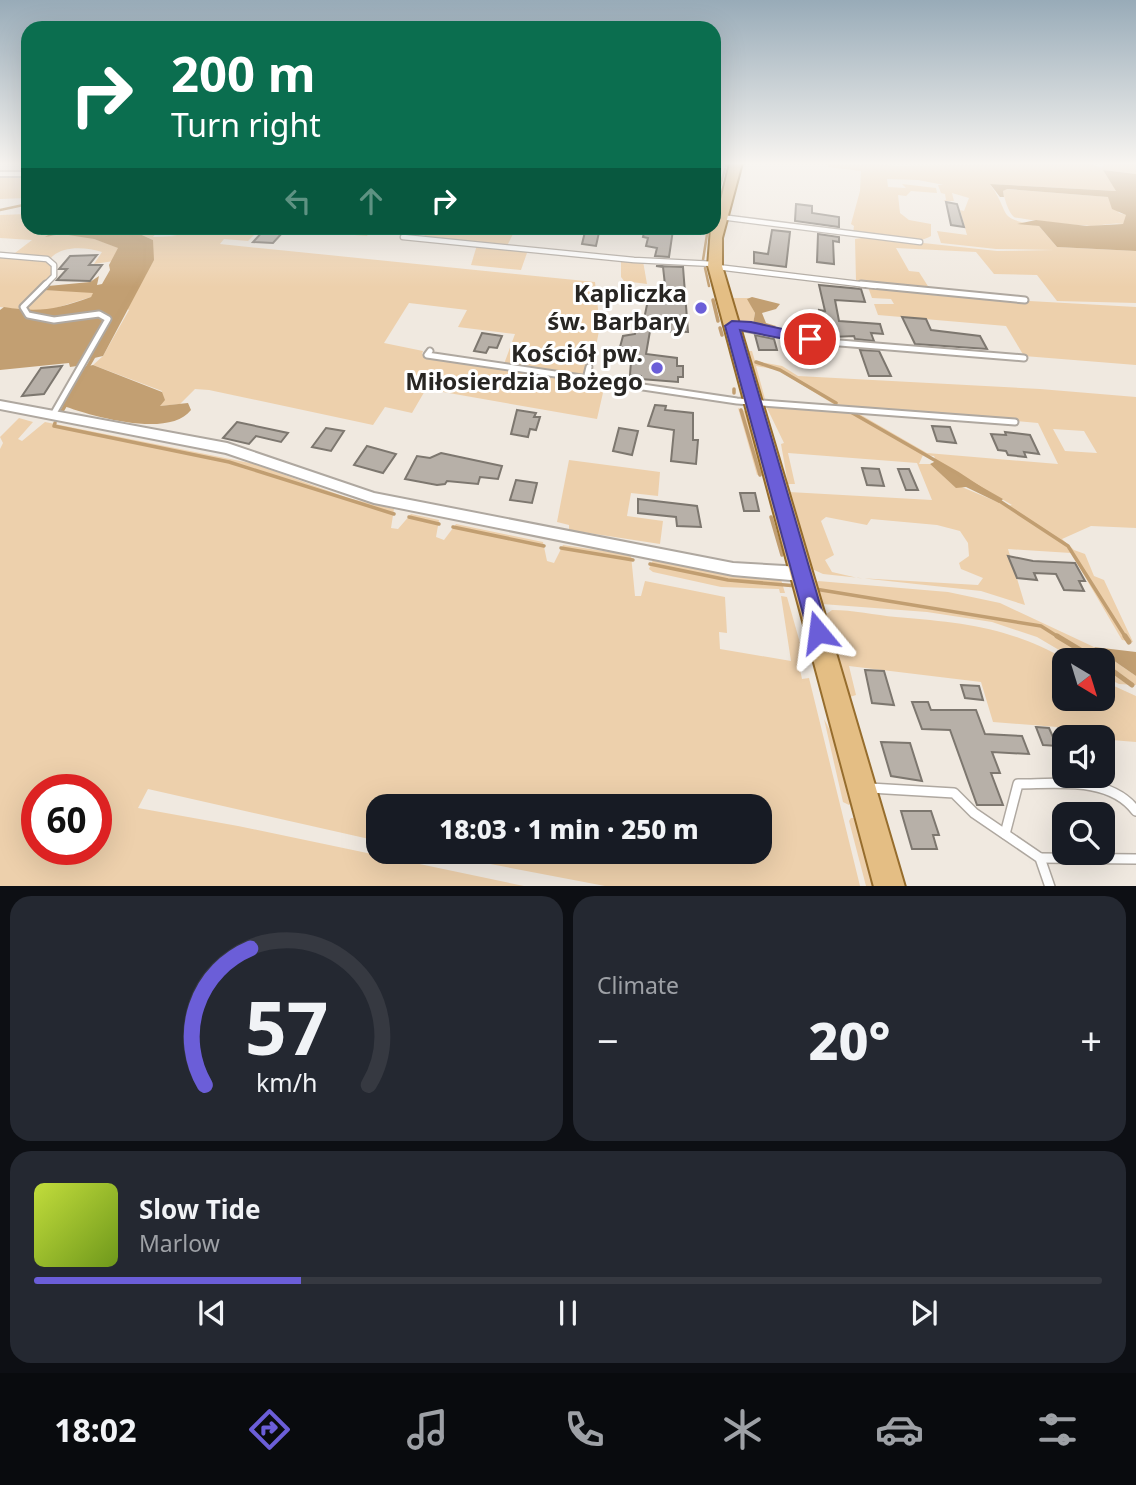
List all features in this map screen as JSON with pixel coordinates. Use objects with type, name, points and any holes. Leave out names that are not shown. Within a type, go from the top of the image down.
[{"type":"main road","points":[[715,235],[715,265],[890,886]]},
{"type":"street","points":[[0,405],[54,413],[227,448],[374,498],[804,582]]},
{"type":"lane","points":[[721,217],[920,242]]},
{"type":"lane","points":[[403,237],[634,260],[715,265],[926,292],[1025,300]]},
{"type":"lane","points":[[0,255],[47,258],[54,265],[54,276],[23,307],[27,315],[54,320],[99,314],[107,319],[54,413]]},
{"type":"lane","points":[[732,326],[751,326],[815,341],[1024,358]]},
{"type":"lane","points":[[430,351],[427,355],[734,401],[753,400],[1015,422]]},
{"type":"lane","points":[[586,379],[589,367]]},
{"type":"lane","points":[[1005,834],[1018,784],[1109,787],[1134,806],[1136,811]]},
{"type":"lane","points":[[862,788],[954,793],[974,813],[1040,858],[1136,859]]},
{"type":"lane","points":[[1040,858],[1050,886]]},
{"type":"shaded area","points":[[856,204],[899,204],[900,213],[909,220],[931,224],[931,236],[903,241],[997,251],[1055,250],[996,249],[941,243],[937,231],[967,235],[960,210],[964,211],[967,204],[1001,204],[1010,217],[1039,226],[1057,247],[1136,251],[1136,303],[1057,301],[1037,275],[994,274],[976,252],[896,248],[909,271],[919,272],[931,291],[856,281],[855,239],[868,237],[892,240],[853,233],[854,226],[851,224]]},
{"type":"shaded area","points":[[1007,204],[1114,204],[1119,213],[1127,215],[1123,224],[1090,226],[1018,218],[1014,217]]},
{"type":"shaded area","points":[[1110,204],[1136,204],[1136,251],[1057,247],[1039,226],[1017,224],[1036,220],[1087,226],[1123,224],[1126,215],[1112,209]]},
{"type":"shaded area","points":[[21,214],[21,235],[77,235],[119,248],[114,261],[94,264],[102,252],[81,248],[61,251],[50,259],[0,254],[15,253],[32,240],[0,238],[0,215]]},
{"type":"shaded area","points":[[68,235],[142,235],[153,240],[154,260],[103,356],[81,361],[77,366],[70,367],[69,363],[0,370],[0,310],[4,307],[48,309],[91,297],[93,293],[43,290],[48,286],[90,282],[99,276],[97,285],[102,284],[118,248],[94,239]]},
{"type":"shaded area","points":[[142,235],[254,235],[248,241],[224,239],[220,244],[595,282],[598,309],[596,325],[600,326],[592,366],[586,366],[584,377],[504,364],[515,334],[458,327],[467,310],[409,303],[384,343],[423,351],[422,354],[605,384],[597,419],[426,389],[412,413],[385,407],[373,425],[209,390],[195,389],[180,404],[160,406],[162,391],[93,365],[103,356],[129,310],[126,308],[138,283],[146,275],[153,240]]},
{"type":"shaded area","points":[[425,235],[512,235],[507,246],[423,237]]},
{"type":"shaded area","points":[[477,245],[528,250],[521,270],[471,265]]},
{"type":"shaded area","points":[[0,257],[44,260],[53,266],[50,278],[21,310],[0,307]]},
{"type":"shaded area","points":[[621,260],[643,261],[647,284],[624,281],[621,277]]},
{"type":"shaded area","points":[[868,287],[940,296],[1136,307],[1136,365],[1024,356],[1006,326],[878,315],[874,304],[894,304],[891,299],[872,298]]},
{"type":"shaded area","points":[[43,290],[94,292],[91,297],[46,311],[27,311],[30,302]]},
{"type":"shaded area","points":[[752,297],[780,304],[776,309],[762,313],[766,323],[776,326],[774,328],[753,324],[755,313],[747,299]]},
{"type":"shaded area","points":[[730,298],[750,298],[748,299],[755,313],[753,324],[737,323]]},
{"type":"shaded area","points":[[746,351],[752,351],[755,361],[782,366],[798,376],[1136,397],[1136,528],[1091,526],[1062,539],[1074,550],[1085,554],[1094,576],[1104,580],[1133,642],[1122,640],[1071,553],[1008,549],[1025,605],[981,591],[863,578],[978,585],[983,578],[961,569],[959,563],[969,556],[968,543],[960,531],[937,525],[871,519],[867,525],[826,517],[821,521],[834,555],[825,560],[832,572],[856,578],[823,574],[812,569],[789,492],[932,500],[917,463],[788,453],[795,484],[788,484],[781,444],[784,443],[766,406],[856,412],[927,453],[1058,464],[1038,423],[835,405],[778,370],[756,366],[765,399],[760,398]],"holes":[[[1053,429],[1084,431],[1097,453],[1065,451]],[[923,455],[934,456],[936,461],[1012,505],[1007,506],[950,482],[930,464],[919,464]]]},
{"type":"shaded area","points":[[93,365],[162,392],[165,400],[160,406],[188,403],[191,410],[180,419],[148,424],[110,419],[61,405],[84,367]]},
{"type":"shaded area","points":[[738,408],[747,412],[763,475],[757,475]]},
{"type":"shaded area","points":[[19,418],[33,422],[18,439],[22,441],[45,422],[255,464],[348,498],[394,509],[391,528],[398,529],[411,514],[439,520],[436,537],[444,540],[456,524],[543,542],[547,561],[554,563],[563,545],[631,555],[635,596],[641,596],[645,581],[725,597],[727,633],[719,632],[720,649],[791,661],[781,596],[787,597],[806,664],[799,665],[802,679],[809,678],[860,886],[605,886],[490,864],[772,864],[772,794],[366,794],[366,838],[148,789],[138,808],[366,853],[366,864],[419,864],[524,886],[0,886],[0,449],[3,443],[0,437]]},
{"type":"shaded area","points":[[569,460],[660,472],[658,496],[631,493],[627,516],[663,521],[660,544],[569,530],[569,525],[557,522]]},
{"type":"shaded area","points":[[936,461],[1003,499],[999,503],[966,487],[956,488],[930,464]]},
{"type":"shaded area","points":[[653,560],[727,574],[780,576],[785,593],[780,593],[779,589],[721,587],[653,572],[649,569]]},
{"type":"shaded area","points":[[818,581],[948,592],[1000,603],[1095,648],[1056,648],[1037,637],[992,622],[927,612],[822,604],[815,584]]},
{"type":"shaded area","points":[[832,610],[943,621],[984,628],[1024,640],[1052,652],[1052,711],[1115,711],[1115,686],[1136,696],[1136,742],[1115,740],[1115,725],[1052,727],[993,722],[981,682],[849,666],[856,695],[850,697],[847,695],[825,615]]},
{"type":"shaded area","points":[[1115,650],[1136,652],[1136,676],[1115,662]]},
{"type":"shaded area","points":[[1115,662],[1136,676],[1136,685],[1115,682]]},
{"type":"shaded area","points":[[824,719],[837,744],[852,802],[849,805],[843,802]]},
{"type":"shaded area","points":[[855,818],[858,823],[876,886],[866,886],[849,821]]},
{"type":"building","points":[[796,204],[812,206],[812,213],[839,217],[839,227],[795,221]]},
{"type":"building","points":[[947,204],[957,204],[964,227],[951,225]]},
{"type":"building","points":[[772,230],[790,232],[786,267],[754,263],[754,252],[768,254]]},
{"type":"building","points":[[818,234],[839,237],[839,242],[833,241],[834,264],[817,262]]},
{"type":"building","points":[[259,235],[280,235],[273,243],[253,242]]},
{"type":"building","points":[[584,235],[598,235],[596,246],[582,244]]},
{"type":"building","points":[[672,235],[669,257],[655,256],[657,248],[646,246],[648,238],[643,237]]},
{"type":"building","points":[[97,255],[89,265],[102,265],[90,281],[57,280],[67,269],[59,269],[70,256]]},
{"type":"building","points":[[656,266],[683,267],[688,332],[650,331],[646,354],[677,358],[677,366],[683,366],[683,377],[678,377],[678,382],[641,379],[641,376],[630,375],[632,348],[620,347],[623,336],[635,334],[636,323],[643,324],[648,300],[667,303],[663,267]]},
{"type":"building","points":[[819,285],[861,289],[865,302],[835,300],[839,321],[880,324],[883,334],[871,333],[874,341],[855,339],[854,336],[833,337],[819,318],[819,310],[825,311]]},
{"type":"building","points":[[902,317],[926,319],[931,330],[980,336],[987,349],[915,344]]},
{"type":"building","points":[[482,333],[502,336],[497,348],[489,347],[486,353],[474,351]]},
{"type":"building","points":[[755,335],[774,339],[777,350],[759,350]]},
{"type":"building","points":[[860,350],[879,351],[891,376],[869,376]]},
{"type":"building","points":[[62,366],[44,394],[22,396],[41,368]]},
{"type":"building","points":[[655,405],[666,406],[665,410],[693,413],[693,440],[698,440],[696,464],[671,461],[674,430],[648,426]]},
{"type":"building","points":[[517,410],[536,413],[534,417],[540,417],[536,430],[530,429],[528,437],[511,434]]},
{"type":"building","points":[[237,422],[288,433],[281,442],[256,436],[249,444],[223,438]]},
{"type":"building","points":[[932,426],[950,427],[956,443],[937,441]]},
{"type":"building","points":[[326,428],[344,431],[331,451],[312,447]]},
{"type":"building","points":[[619,428],[638,431],[632,455],[613,451]]},
{"type":"building","points":[[1005,432],[1030,435],[1039,454],[1024,452],[1026,457],[1008,455],[1006,451],[998,450],[991,434],[1006,435]]},
{"type":"building","points":[[367,446],[396,454],[383,473],[354,465]]},
{"type":"building","points":[[441,453],[502,466],[498,479],[480,477],[478,484],[447,481],[437,485],[405,479],[417,456],[430,458]]},
{"type":"building","points":[[862,468],[879,469],[884,486],[867,485]]},
{"type":"building","points":[[898,469],[909,469],[918,490],[906,490]]},
{"type":"building","points":[[516,480],[537,483],[532,503],[510,500]]},
{"type":"building","points":[[740,493],[755,493],[759,511],[744,511]]},
{"type":"building","points":[[638,499],[697,506],[701,527],[677,526],[676,517],[638,513]]},
{"type":"building","points":[[1008,556],[1033,561],[1075,563],[1085,581],[1079,581],[1084,591],[1064,590],[1056,574],[1034,573],[1037,580],[1017,578]]},
{"type":"building","points":[[865,670],[884,671],[894,705],[872,703]]},
{"type":"building","points":[[961,685],[979,686],[983,700],[965,698]]},
{"type":"building","points":[[912,702],[928,702],[931,710],[976,710],[985,734],[1022,736],[1029,754],[992,752],[1000,773],[991,773],[1003,805],[977,805],[950,730],[922,729]]},
{"type":"building","points":[[1036,727],[1049,728],[1052,735],[1052,746],[1043,745]]},
{"type":"building","points":[[881,742],[910,743],[922,781],[891,776]]},
{"type":"building","points":[[901,811],[931,811],[939,835],[933,835],[937,849],[912,849]]},
{"type":"waterway","points":[[0,210],[21,206]]},
{"type":"waterway","points":[[131,235],[145,243],[144,270],[135,286]]},
{"type":"waterway","points":[[703,260],[707,235]]},
{"type":"waterway","points":[[705,268],[709,286]]},
{"type":"waterway","points":[[62,411],[136,284]]},
{"type":"waterway","points":[[713,300],[718,321]]},
{"type":"waterway","points":[[720,328],[722,335]]},
{"type":"waterway","points":[[756,362],[780,370],[836,403]]},
{"type":"waterway","points":[[741,410],[760,475]]},
{"type":"waterway","points":[[849,411],[957,473],[1068,546],[1126,638]]},
{"type":"waterway","points":[[55,423],[54,426],[229,462],[394,514]]},
{"type":"waterway","points":[[409,517],[439,524]]},
{"type":"waterway","points":[[771,517],[782,555]]},
{"type":"waterway","points":[[453,527],[544,546]]},
{"type":"waterway","points":[[561,548],[633,560]]},
{"type":"waterway","points":[[650,564],[728,580],[797,586]]},
{"type":"waterway","points":[[815,589],[1041,626],[1060,638]]},
{"type":"waterway","points":[[1057,636],[1077,648]]},
{"type":"waterway","points":[[1125,636],[1129,642]]},
{"type":"waterway","points":[[1115,673],[1132,685]]},
{"type":"place","name":"Kapliczka św. Barbary","points":[[701,308]]},
{"type":"place","name":"Kościół pw. Miłosierdzia Bożego","points":[[657,368]]},
{"type":"route","points":[[810,339],[751,326],[732,326],[818,632]]}]
